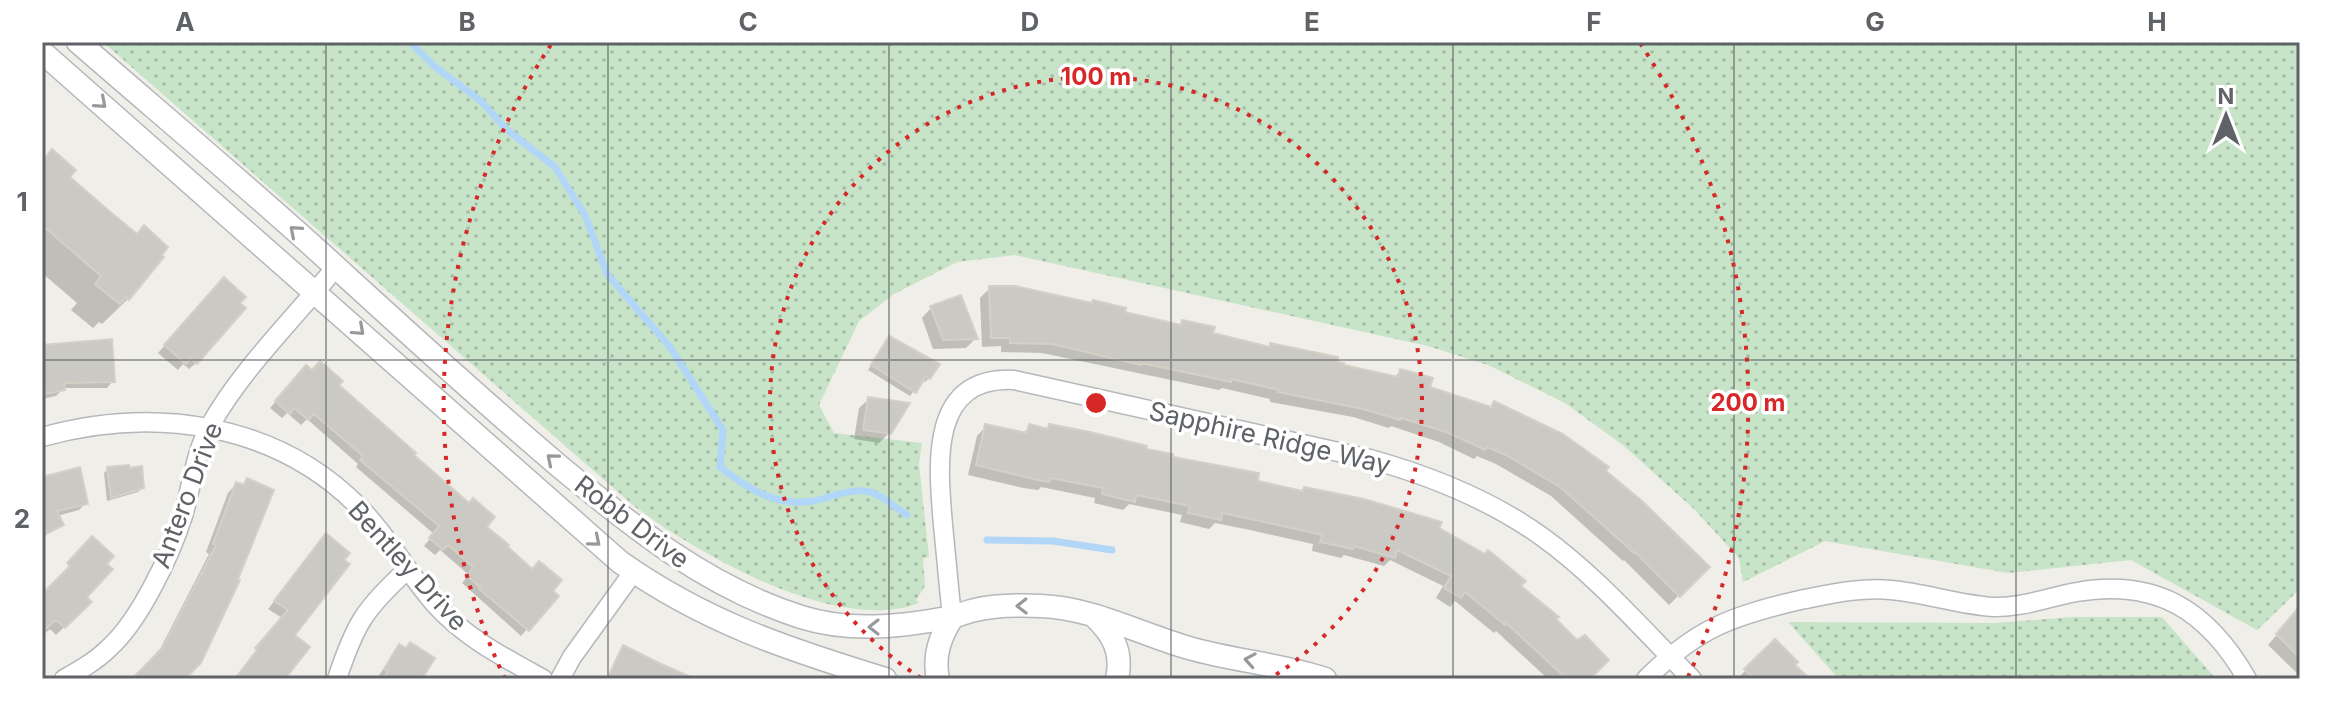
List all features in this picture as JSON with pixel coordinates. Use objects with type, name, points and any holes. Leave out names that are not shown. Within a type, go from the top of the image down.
[{"type":"street","name":"Robb Drive","points":[[78,42],[336,267],[494,410],[620,517],[704,575],[769,605],[837,626],[881,627],[952,618],[986,608],[1045,606],[1094,615],[1194,650],[1283,667],[1325,679]]},
{"type":"street","name":"Robb Drive","points":[[42,52],[572,521],[634,571],[681,600],[757,636],[813,658],[885,679]]},
{"type":"street","name":"Antero Drive","points":[[64,679],[91,664],[110,648],[142,605],[183,516],[197,458],[209,426],[228,397],[336,267]]},
{"type":"street","name":"Sapphire Ridge Way","points":[[952,618],[939,470],[944,430],[957,400],[973,388],[998,380],[1014,380],[1370,459],[1413,471],[1458,489],[1502,511],[1543,537],[1581,568],[1692,679]]},
{"type":"street","name":"Bentley Drive","points":[[42,437],[116,422],[209,426],[254,439],[292,457],[325,478],[357,505],[384,534],[433,602],[458,627],[486,648],[543,679]]},
{"type":"street","points":[[337,679],[350,640],[365,612],[408,569]]},
{"type":"street","points":[[560,679],[572,657],[634,571]]},
{"type":"street","points":[[1646,679],[1669,656],[1717,624],[1746,613],[1857,589],[1892,590],[1995,607],[2023,605],[2101,588],[2127,589],[2177,604],[2203,621],[2223,641],[2247,679]]},
{"type":"street","points":[[1094,615],[1108,629],[1117,645],[1117,679]]},
{"type":"street","points":[[938,679],[938,646],[952,618]]},
{"type":"green space","points":[[103,42],[2300,42],[2300,589],[2257,630],[2131,560],[2008,573],[1825,541],[1743,582],[1739,558],[1694,509],[1624,446],[1565,403],[1488,365],[1428,346],[1015,255],[957,262],[894,294],[859,321],[819,405],[834,433],[922,443],[919,464],[929,557],[923,558],[925,586],[916,600],[919,603],[886,610],[849,608],[810,599],[731,566],[694,546],[634,506]]},
{"type":"green space","points":[[2072,617],[2162,617],[2216,679],[1839,679],[1788,622],[1996,623]]},
{"type":"building","points":[[52,149],[76,170],[70,177],[108,210],[137,234],[144,225],[168,247],[162,255],[164,257],[129,300],[126,297],[120,304],[95,284],[101,276],[42,225],[42,161]]},
{"type":"building","points":[[224,277],[246,297],[240,303],[246,308],[197,364],[191,358],[186,364],[164,345]]},
{"type":"building","points":[[989,286],[1015,286],[1092,303],[1093,300],[1126,308],[1125,312],[1181,325],[1182,320],[1215,327],[1213,333],[1270,347],[1270,343],[1338,357],[1338,362],[1344,365],[1398,377],[1400,369],[1433,378],[1430,387],[1491,407],[1494,401],[1563,434],[1609,467],[1606,471],[1710,567],[1680,597],[1635,552],[1560,487],[1506,455],[1487,447],[1485,450],[1449,433],[1401,418],[1231,379],[1231,382],[1141,365],[1052,344],[1010,343],[1010,338],[991,338]]},
{"type":"building","points":[[961,295],[978,339],[943,340],[930,306]]},
{"type":"building","points":[[889,336],[940,364],[930,379],[926,376],[916,393],[871,365]]},
{"type":"building","points":[[112,339],[115,382],[64,383],[65,390],[45,394],[42,388],[42,345]]},
{"type":"building","points":[[320,361],[343,381],[339,385],[416,453],[414,455],[469,503],[473,498],[495,517],[487,527],[532,569],[539,561],[562,580],[553,591],[559,596],[529,631],[467,576],[473,567],[448,545],[443,550],[429,538],[439,526],[360,460],[363,456],[314,414],[308,420],[294,408],[290,414],[275,401],[306,365],[312,370]]},
{"type":"building","points":[[868,397],[910,403],[891,434],[863,430]]},
{"type":"building","points":[[985,424],[1027,433],[1029,424],[1048,429],[1049,424],[1090,432],[1147,446],[1146,449],[1173,454],[1173,457],[1259,473],[1258,481],[1364,499],[1442,522],[1439,528],[1485,554],[1488,550],[1526,581],[1521,586],[1559,617],[1556,619],[1577,640],[1585,635],[1609,660],[1590,679],[1567,679],[1506,623],[1465,592],[1461,598],[1444,588],[1451,576],[1397,550],[1395,558],[1354,546],[1353,549],[1320,542],[1322,535],[1260,521],[1222,513],[1221,520],[1188,513],[1190,506],[1136,495],[1135,502],[1102,494],[1103,488],[1050,478],[1049,482],[976,465]]},
{"type":"building","points":[[129,465],[130,468],[142,466],[144,488],[111,498],[107,467]]},
{"type":"building","points":[[80,467],[88,504],[57,511],[64,525],[42,536],[42,477]]},
{"type":"building","points":[[247,478],[274,490],[240,580],[201,663],[185,679],[132,679],[163,647],[216,545],[213,544],[236,482],[244,485]]},
{"type":"building","points":[[326,533],[350,553],[344,560],[350,564],[295,635],[310,647],[285,679],[235,679],[257,650],[255,648],[288,610],[274,601]]},
{"type":"building","points":[[92,536],[114,556],[107,564],[113,569],[87,597],[92,602],[65,628],[56,620],[42,632],[42,594],[70,566],[67,563]]},
{"type":"building","points":[[2300,606],[2300,658],[2276,634]]},
{"type":"building","points":[[1775,639],[1810,679],[1754,679],[1744,669]]},
{"type":"building","points":[[410,642],[435,658],[422,679],[383,679],[388,671],[384,669],[399,644],[406,648]]},
{"type":"building","points":[[623,645],[659,663],[695,679],[607,679]]},
{"type":"waterway","points":[[410,42],[434,66],[481,101],[506,129],[555,167],[585,215],[607,274],[670,347],[723,430],[720,467],[755,491],[780,500],[807,502],[864,491],[880,497],[907,515]]},
{"type":"waterway","points":[[987,540],[1053,541],[1112,550]]}]
